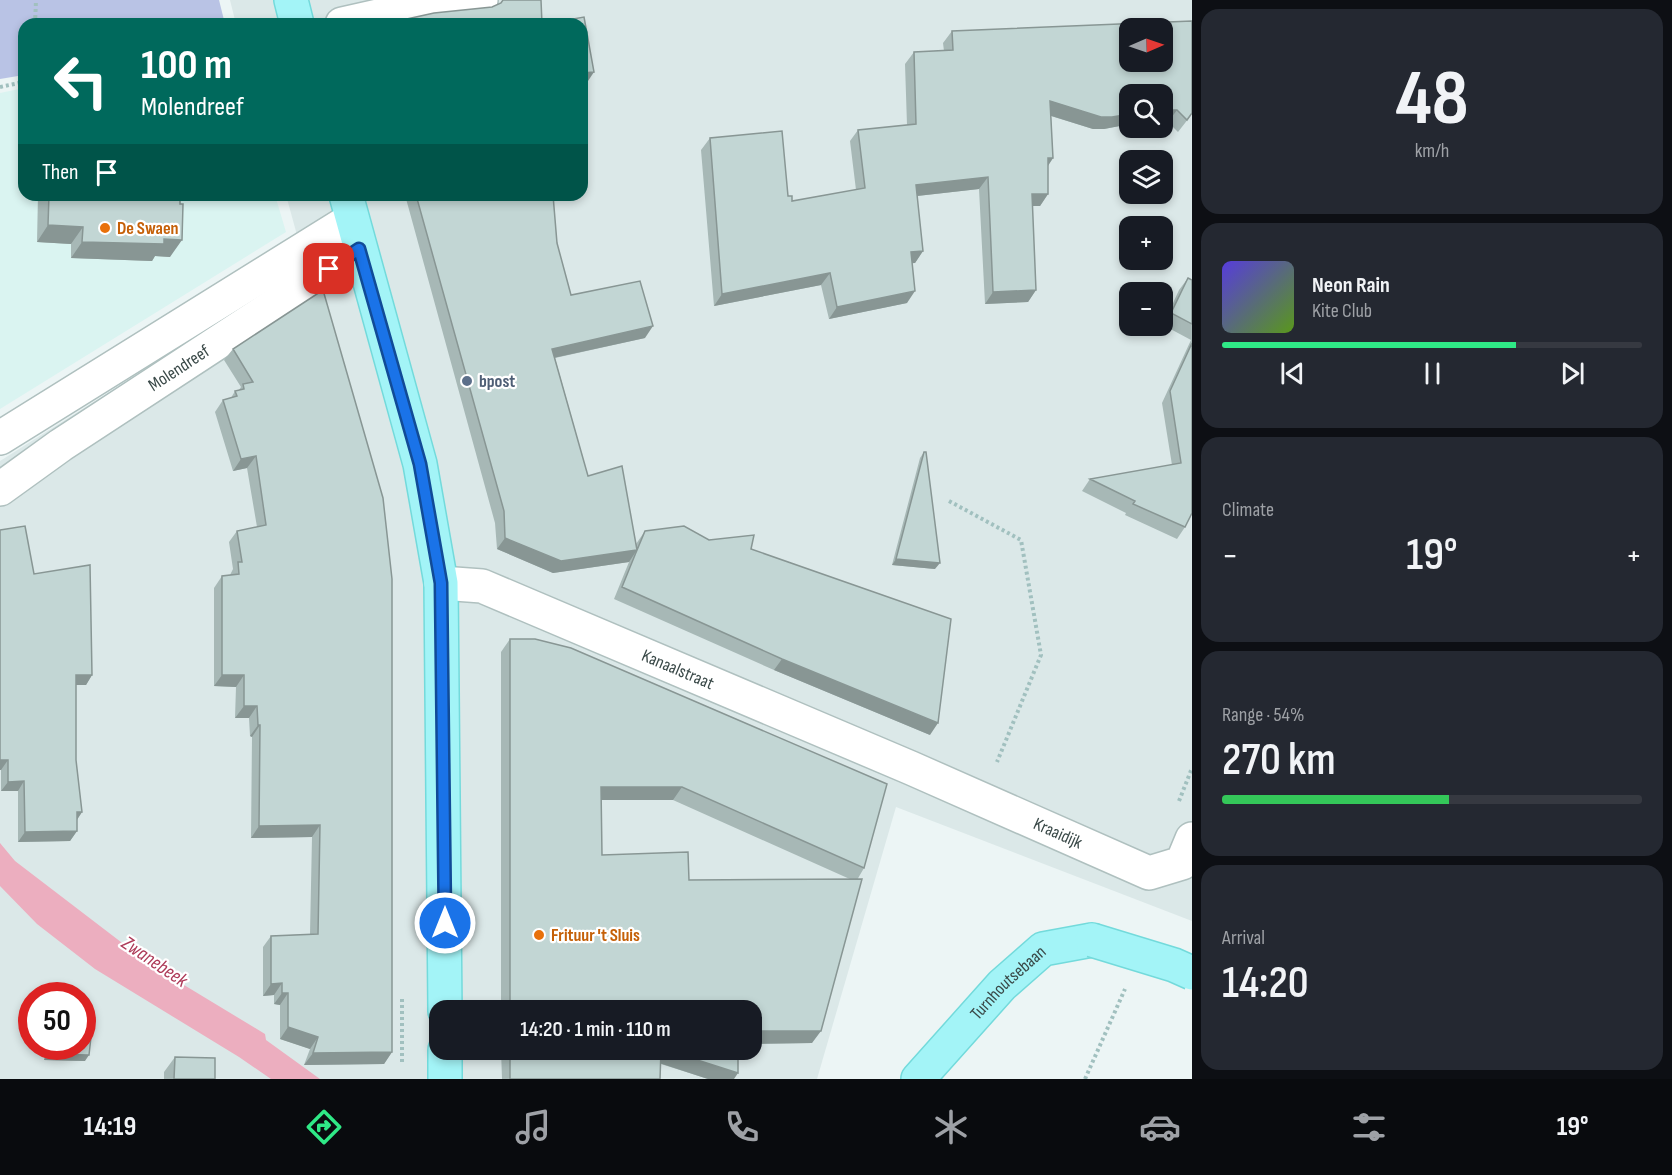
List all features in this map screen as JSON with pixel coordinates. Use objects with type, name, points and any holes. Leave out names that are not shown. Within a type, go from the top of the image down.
[{"type":"main road","points":[[291,0],[296,18]]},
{"type":"main road","points":[[353,221],[420,464],[441,583],[445,1000]]},
{"type":"main road","name":"Turnhoutsebaan","points":[[918,1079],[1002,985],[1043,949],[1092,940],[1174,965],[1192,973]]},
{"type":"main road","points":[[445,1060],[445,1079]]},
{"type":"street","points":[[369,18],[423,6],[481,0]]},
{"type":"street","points":[[0,438],[353,221]]},
{"type":"street","name":"Molendreef","points":[[0,489],[61,445],[353,221]]},
{"type":"street","name":"Kanaalstraat","points":[[441,583],[482,586],[912,768]]},
{"type":"street","name":"Kraaidijk","points":[[912,768],[1149,873],[1182,863],[1192,839]]},
{"type":"path","points":[[35,18],[36,0]]},
{"type":"path","points":[[0,87],[18,83]]},
{"type":"path","points":[[949,501],[1021,540],[1041,655],[981,799]]},
{"type":"shaded area","points":[[0,0],[219,0],[224,18],[18,18],[18,76],[0,79]]},
{"type":"shaded area","points":[[230,0],[1192,0],[1192,921],[896,807],[817,1079],[0,1079],[0,461],[306,268],[288,201],[588,201],[588,18],[234,18]]},
{"type":"shaded area","points":[[18,89],[18,201],[277,201],[286,232],[0,409],[0,93]]},
{"type":"shaded area","points":[[0,843],[15,861],[151,965],[265,1034],[266,1040],[320,1079],[271,1079],[95,969],[37,924],[0,886]]},
{"type":"building","points":[[503,0],[541,0],[542,18],[411,18],[434,13],[492,7]]},
{"type":"building","points":[[1192,21],[1192,113],[1187,120],[1177,110],[1173,110],[1173,84],[1119,84],[1119,116],[1112,117],[1101,117],[1050,101],[1053,158],[1048,158],[1048,194],[1032,194],[1036,290],[993,292],[988,177],[916,185],[923,251],[911,252],[915,291],[837,307],[830,273],[722,294],[710,138],[782,131],[788,196],[792,196],[792,201],[865,188],[858,130],[916,124],[914,52],[953,50],[952,31],[1119,24],[1119,72],[1173,72],[1173,22]]},
{"type":"building","points":[[588,39],[594,72],[588,72]]},
{"type":"building","points":[[49,201],[180,201],[180,204],[183,204],[182,240],[164,239],[164,244],[82,242],[83,227],[48,225]]},
{"type":"building","points":[[418,201],[554,201],[557,243],[571,295],[640,281],[653,326],[552,349],[588,476],[622,466],[637,550],[561,561],[505,538],[504,511]]},
{"type":"building","points":[[1188,278],[1192,280],[1192,324],[1173,314],[1173,309]]},
{"type":"building","points":[[323,290],[383,498],[392,579],[392,1052],[313,1053],[318,1037],[288,1027],[288,993],[282,993],[282,983],[271,984],[271,936],[318,934],[320,825],[259,826],[260,725],[258,725],[257,706],[244,706],[244,675],[222,675],[222,576],[239,574],[238,562],[242,562],[237,531],[266,525],[256,456],[241,459],[223,400],[237,396],[235,391],[244,389],[243,384],[253,382],[233,349]]},
{"type":"building","points":[[1192,343],[1192,513],[1185,527],[1133,504],[1135,501],[1090,479],[1181,463],[1170,391]]},
{"type":"building","points":[[924,452],[926,452],[940,563],[896,559]]},
{"type":"building","points":[[25,526],[34,574],[90,565],[92,675],[76,675],[76,760],[82,812],[77,812],[77,831],[25,832],[24,781],[8,782],[8,760],[0,760],[0,530]]},
{"type":"building","points":[[684,526],[709,540],[754,535],[751,549],[951,619],[938,723],[782,659],[622,587],[645,531]]},
{"type":"building","points":[[510,639],[535,639],[571,648],[887,784],[864,868],[682,787],[601,787],[602,855],[688,852],[689,880],[862,879],[821,1031],[762,1031],[762,1000],[510,1000]]},
{"type":"building","points":[[175,1057],[215,1058],[215,1079],[174,1079]]},
{"type":"building","points":[[510,1060],[661,1060],[660,1079],[510,1079]]},
{"type":"building","points":[[697,1060],[738,1060],[738,1073]]},
{"type":"place","name":"De Swaen","points":[[105,228]]},
{"type":"place","name":"bpost","points":[[467,381]]},
{"type":"place","name":"Frituur 't Sluis","points":[[539,935]]},
{"type":"route","points":[[329,269],[359,249],[420,464],[441,583],[445,923]]},
{"type":"water label","name":"Zwanebeek","points":[[155,961]]}]
